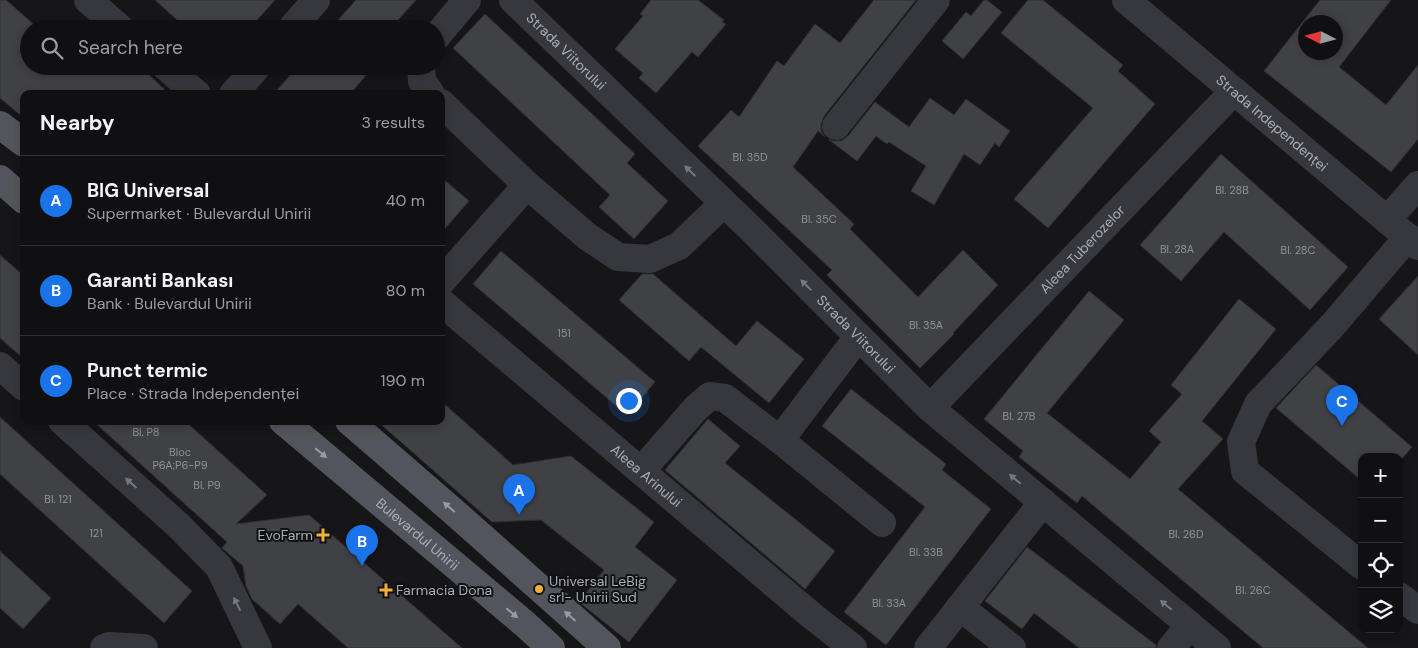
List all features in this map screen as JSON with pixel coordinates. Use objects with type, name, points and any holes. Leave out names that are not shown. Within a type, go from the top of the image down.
[{"type":"main road","points":[[0,125],[20,140]]},
{"type":"main road","points":[[0,180],[20,197]]},
{"type":"main road","name":"Bulevardul Unirii","points":[[288,425],[526,625],[550,648]]},
{"type":"main road","points":[[354,425],[606,648]]},
{"type":"street","points":[[88,0],[111,20]]},
{"type":"street","points":[[299,20],[316,0]]},
{"type":"street","points":[[445,27],[468,0]]},
{"type":"street","name":"Strada Viitorului","points":[[513,0],[749,227],[930,408],[1217,648]]},
{"type":"street","points":[[836,126],[936,0]]},
{"type":"street","name":"Strada Independenței","points":[[1136,3],[1234,91],[1404,234]]},
{"type":"street","points":[[175,75],[192,90]]},
{"type":"street","points":[[237,90],[250,75]]},
{"type":"street","points":[[422,75],[422,80],[428,90]]},
{"type":"street","name":"Aleea Tuberozelor","points":[[930,408],[1234,91]]},
{"type":"street","points":[[445,107],[527,185],[588,237],[618,256],[650,259],[679,246],[723,204]]},
{"type":"street","points":[[445,277],[527,185]]},
{"type":"street","points":[[1358,563],[1245,471],[1241,442],[1258,404],[1332,326],[1404,234],[1418,186]]},
{"type":"street","name":"Aleea Arinului","points":[[445,305],[811,615],[853,648]]},
{"type":"street","points":[[780,440],[858,337]]},
{"type":"street","points":[[0,366],[20,384]]},
{"type":"street","points":[[641,471],[696,408],[710,396],[725,398],[882,523]]},
{"type":"street","points":[[66,425],[179,526],[219,567],[258,648],[254,648]]},
{"type":"street","points":[[928,648],[1043,502]]},
{"type":"street","points":[[1403,599],[1418,610]]},
{"type":"street","points":[[960,607],[1012,648]]},
{"type":"street","points":[[1171,648],[1190,625]]},
{"type":"street","points":[[104,648],[109,646],[144,648]]},
{"type":"building","points":[[0,0],[6,0],[29,20],[20,20],[20,75],[149,75],[165,90],[20,90],[20,115],[0,98]]},
{"type":"building","points":[[155,0],[275,0],[257,20],[177,20]]},
{"type":"building","points":[[356,0],[416,0],[398,20],[338,20]]},
{"type":"building","points":[[651,0],[698,0],[724,20],[722,22],[726,24],[698,57],[692,52],[656,93],[639,78],[643,73],[615,49],[643,16],[640,14]]},
{"type":"building","points":[[874,0],[916,0],[824,116],[821,131],[825,137],[818,131],[793,167],[854,224],[850,229],[918,297],[963,250],[998,285],[920,368],[827,275],[832,270],[698,146],[731,110],[739,117],[777,61],[784,66],[815,24],[840,43]]},
{"type":"building","points":[[984,0],[987,0],[1002,12],[963,59],[942,41],[966,12],[971,16]]},
{"type":"building","points":[[1028,0],[1043,0],[1123,65],[1118,71],[1155,104],[1048,228],[1014,199],[1093,108],[1001,33]]},
{"type":"building","points":[[1320,0],[1391,0],[1339,67],[1386,105],[1418,65],[1418,139],[1391,172],[1264,71],[1298,28],[1298,60],[1343,60],[1343,15],[1308,15]]},
{"type":"building","points":[[485,14],[635,154],[627,163],[668,201],[634,239],[599,207],[610,195],[453,48]]},
{"type":"building","points":[[290,75],[366,75],[353,90],[277,90]]},
{"type":"building","points":[[930,98],[954,115],[966,99],[1010,131],[999,147],[995,143],[980,165],[964,154],[934,205],[911,191],[926,166],[889,142],[887,144],[876,136],[857,161],[828,139],[841,141],[848,136],[875,102],[909,127]]},
{"type":"building","points":[[1221,154],[1348,267],[1310,310],[1224,232],[1181,281],[1140,245]]},
{"type":"building","points":[[445,180],[469,201],[445,228]]},
{"type":"building","points":[[501,251],[655,382],[627,415],[473,284]]},
{"type":"building","points":[[0,255],[20,272],[20,356],[0,338]]},
{"type":"building","points":[[642,274],[653,274],[736,346],[757,321],[804,359],[769,403],[701,347],[689,361],[619,300]]},
{"type":"building","points":[[1418,276],[1418,355],[1379,319]]},
{"type":"building","points":[[1089,291],[1124,320],[1047,413],[1130,479],[1161,442],[1149,431],[1182,394],[1171,385],[1239,299],[1276,329],[1202,421],[1223,439],[1178,489],[1368,648],[1263,648],[1082,496],[1077,503],[1019,457],[1023,451],[984,419]]},
{"type":"building","points":[[1316,365],[1412,447],[1403,457],[1403,453],[1358,453],[1358,478],[1276,408]]},
{"type":"building","points":[[851,389],[946,464],[942,470],[991,509],[886,645],[844,612],[925,507],[822,426]]},
{"type":"building","points":[[445,405],[513,465],[571,456],[654,522],[635,547],[677,580],[629,642],[579,602],[604,570],[541,520],[492,522],[382,425],[445,425]]},
{"type":"building","points":[[0,417],[192,591],[164,623],[0,474]]},
{"type":"building","points":[[708,419],[740,446],[725,463],[835,551],[805,589],[665,470]]},
{"type":"building","points":[[97,425],[189,425],[267,495],[236,524],[309,515],[462,648],[348,648],[298,604],[280,624],[252,599],[246,586],[243,566],[222,548],[227,542]]},
{"type":"building","points":[[1027,547],[1156,645],[1156,648],[1079,648],[1034,613],[1022,629],[985,601]]},
{"type":"building","points":[[0,551],[51,598],[23,629],[0,608]]},
{"type":"place","name":"Punct termic","points":[[1342,426]]},
{"type":"place","name":"BIG Universal","points":[[519,515]]},
{"type":"place","name":"EvoFarm","points":[[323,535]]},
{"type":"place","name":"Garanti Bankası","points":[[362,566]]},
{"type":"place","name":"Universal LeBig srl- Unirii Sud","points":[[539,589]]},
{"type":"place","name":"Farmacia Dona","points":[[386,590]]}]
